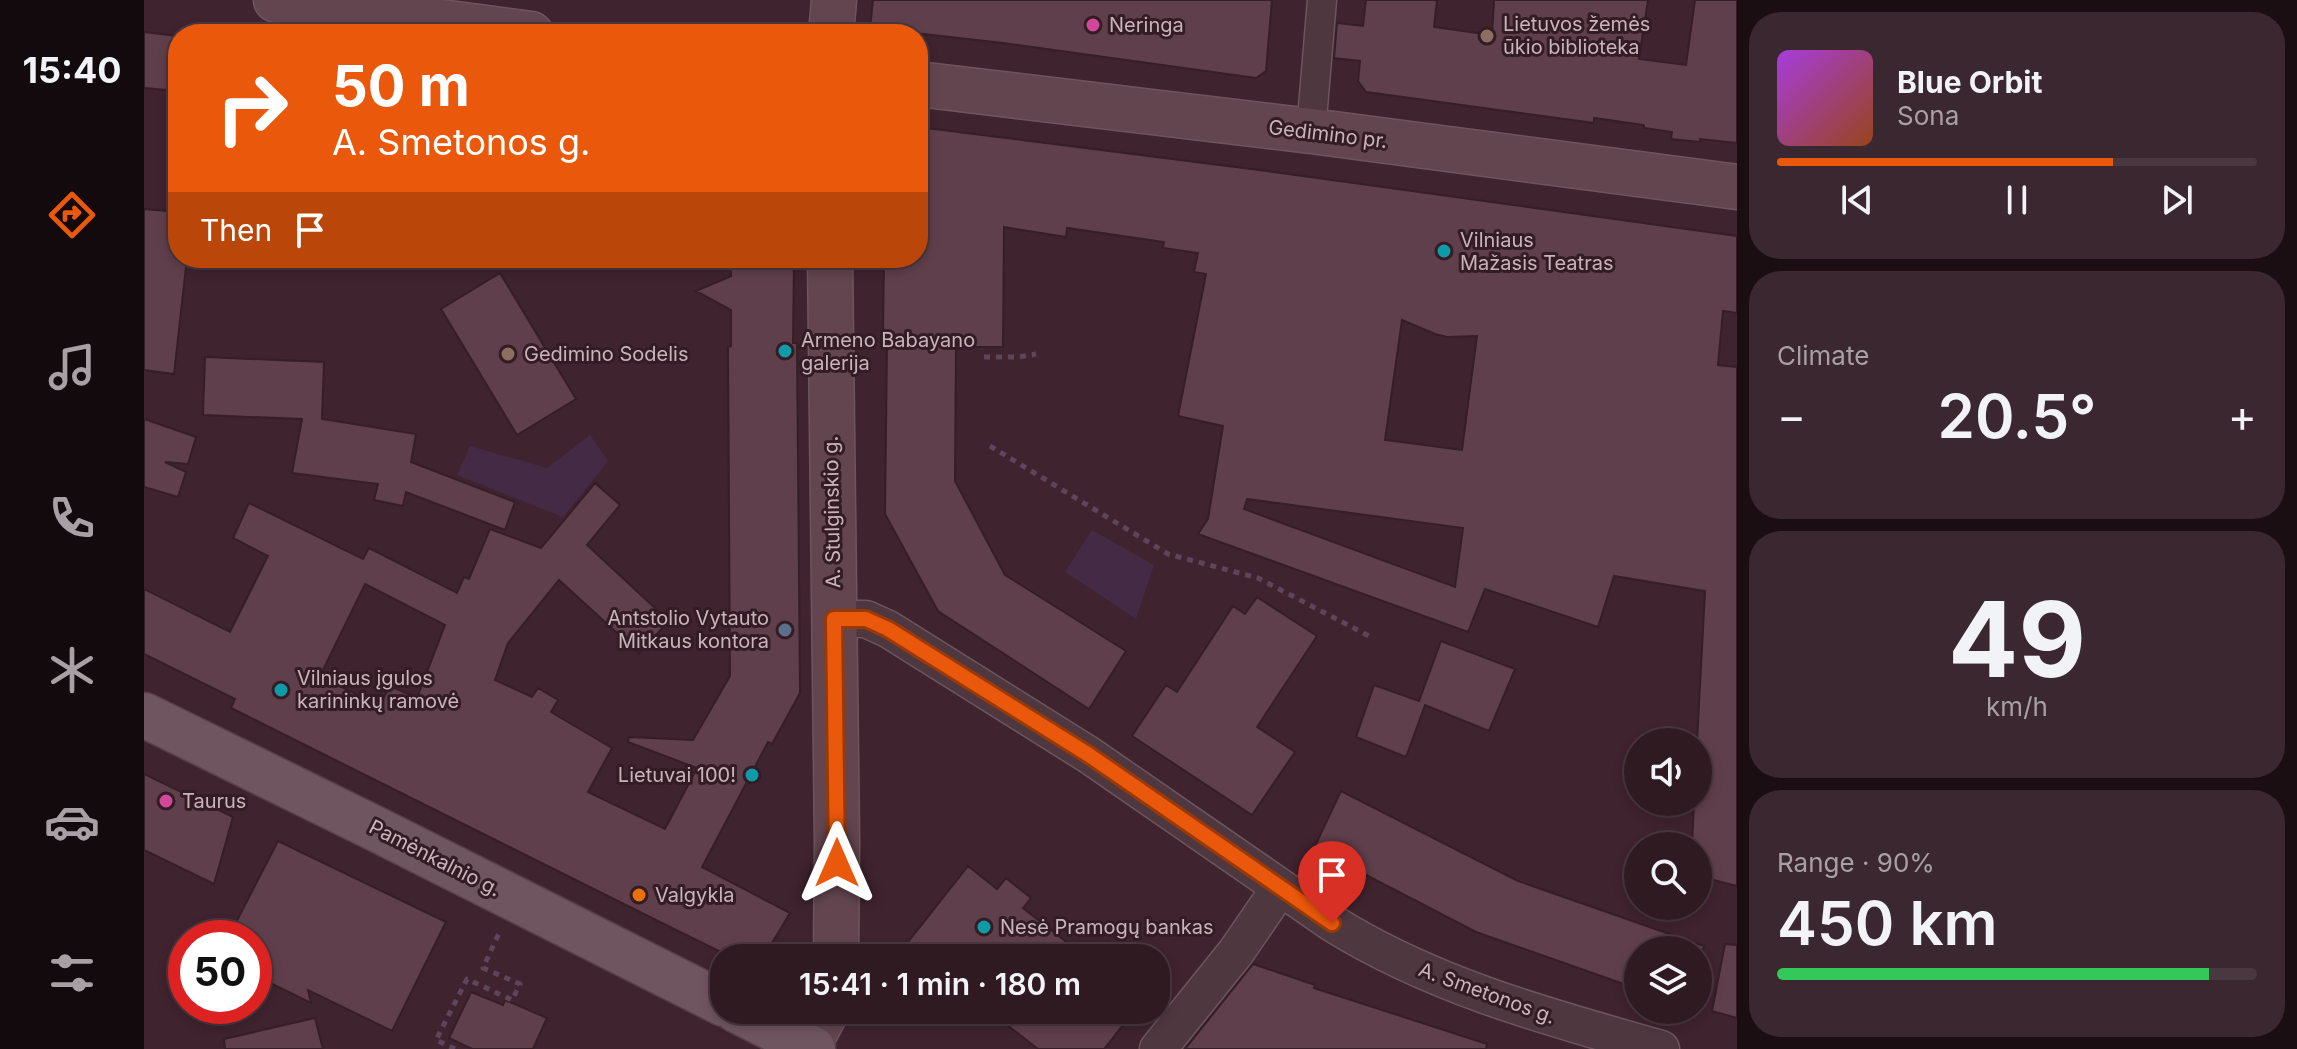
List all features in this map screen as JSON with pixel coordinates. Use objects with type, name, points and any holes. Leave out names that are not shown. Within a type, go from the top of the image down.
[{"type":"main road","points":[[276,0],[456,24]]},
{"type":"main road","points":[[832,24],[834,0]]},
{"type":"main road","name":"Gedimino pr.","points":[[928,85],[1737,187]]},
{"type":"main road","name":"A. Stulginskio g.","points":[[830,268],[836,944]]},
{"type":"main road","name":"Pamėnkalnio g.","points":[[144,715],[710,997]]},
{"type":"main road","points":[[781,1024],[816,1035]]},
{"type":"street","points":[[1311,131],[1322,0]]},
{"type":"street","name":"A. Smetonos g.","points":[[834,619],[866,619],[888,629],[1089,755],[1280,888],[1371,947],[1450,983],[1661,1049]]},
{"type":"street","points":[[1158,1049],[1236,952],[1280,888]]},
{"type":"path","points":[[984,357],[1036,354]]},
{"type":"path","points":[[990,446],[1168,554],[1258,578],[1369,636]]},
{"type":"path","points":[[455,1049],[436,1040],[467,979],[512,1000],[520,984],[483,968]]},
{"type":"shaded area","points":[[590,435],[608,461],[563,517],[457,475],[470,446],[547,468]]},
{"type":"shaded area","points":[[1092,530],[1154,565],[1136,619],[1065,572]]},
{"type":"building","points":[[873,0],[1272,0],[1266,71],[1256,78],[928,35],[928,24],[870,24]]},
{"type":"building","points":[[1366,0],[1437,0],[1434,27],[1492,35],[1494,0],[1648,0],[1639,59],[1686,65],[1695,0],[1737,0],[1737,143],[1671,139],[1672,132],[1594,118],[1594,123],[1366,92],[1358,81],[1360,61],[1334,58],[1337,23],[1363,26]]},
{"type":"building","points":[[144,32],[168,35],[168,90],[144,88]]},
{"type":"building","points":[[928,128],[1737,236],[1737,313],[1723,311],[1718,365],[1737,367],[1737,886],[1712,880],[1712,832],[1693,832],[1693,816],[1712,816],[1712,728],[1698,728],[1705,591],[1614,576],[1598,627],[1485,589],[1468,632],[1198,534],[1208,519],[1223,426],[1178,416],[1206,274],[1194,272],[1198,253],[1163,248],[1164,242],[1067,228],[1066,237],[1004,227],[1003,347],[956,347],[955,481],[1005,575],[1126,651],[1089,709],[938,611],[885,514],[887,342],[883,333],[884,268],[928,268]],"holes":[[[1402,320],[1447,337],[1477,336],[1462,450],[1385,440]],[[1247,499],[1463,528],[1455,587],[1244,509]]]},
{"type":"building","points":[[144,209],[168,211],[168,268],[186,268],[174,374],[144,370]]},
{"type":"building","points":[[731,268],[794,268],[800,693],[772,744],[768,742],[702,867],[790,913],[771,944],[710,944],[710,947],[231,708],[235,699],[144,654],[144,589],[230,632],[268,556],[233,538],[249,503],[363,559],[369,548],[457,593],[464,577],[469,579],[490,529],[541,548],[595,483],[620,505],[587,545],[669,621],[639,653],[559,580],[508,643],[495,680],[532,697],[538,688],[558,700],[551,712],[612,748],[588,792],[665,829],[697,768],[628,742],[629,737],[693,740],[730,676],[728,347],[731,346],[731,310],[696,291],[731,276]],"holes":[[[365,584],[445,625],[417,698],[390,686],[379,706],[320,676]]]},
{"type":"building","name":"Gedimino Sodelis","points":[[500,273],[576,399],[517,435],[441,309]]},
{"type":"building","points":[[205,357],[324,362],[322,419],[416,434],[411,462],[515,502],[505,530],[406,492],[403,506],[374,500],[378,484],[292,473],[302,419],[203,415]]},
{"type":"building","points":[[144,419],[196,437],[188,464],[165,462],[186,472],[178,497],[144,487]]},
{"type":"building","points":[[1257,597],[1317,636],[1257,727],[1295,752],[1252,815],[1132,736],[1166,685],[1177,692],[1233,606],[1245,614]]},
{"type":"building","points":[[1441,641],[1515,669],[1489,731],[1425,705],[1406,757],[1356,737],[1374,685],[1419,701]]},
{"type":"building","points":[[144,774],[233,817],[214,884],[144,850]]},
{"type":"building","points":[[1341,791],[1518,881],[1675,936],[1624,936],[1624,984],[1476,932],[1314,848]]},
{"type":"building","points":[[278,841],[446,922],[392,1031],[308,990],[311,1003],[272,984],[272,920],[237,920]]},
{"type":"building","name":"Nesė Pramogų bankas","points":[[968,866],[997,889],[1006,878],[1031,898],[1023,908],[1069,944],[907,944]]},
{"type":"building","points":[[1725,944],[1737,945],[1737,1018],[1712,1011]]},
{"type":"building","points":[[1253,964],[1315,985],[1314,988],[1487,1044],[1486,1049],[1185,1049]]},
{"type":"building","points":[[471,992],[503,1005],[505,1000],[547,1018],[533,1049],[472,1049],[449,1038]]},
{"type":"building","points":[[315,1018],[323,1049],[225,1049],[224,1039]]},
{"type":"building","points":[[1006,1024],[1124,1024],[1104,1049],[1038,1049]]},
{"type":"place","name":"Neringa","points":[[1093,25]]},
{"type":"place","name":"Lietuvos žemės ūkio biblioteka","points":[[1487,36]]},
{"type":"place","name":"Vilniaus Mažasis Teatras","points":[[1444,251]]},
{"type":"place","name":"Armeno Babayano galerija","points":[[785,351]]},
{"type":"place","name":"Gedimino Sodelis","points":[[508,354]]},
{"type":"place","name":"Antstolio Vytauto Mitkaus kontora","points":[[785,630]]},
{"type":"place","name":"Vilniaus įgulos karininkų ramovė","points":[[281,690]]},
{"type":"place","name":"Lietuvai 100!","points":[[752,775]]},
{"type":"place","name":"Taurus","points":[[166,801]]},
{"type":"place","name":"Valgykla","points":[[639,895]]},
{"type":"place","name":"Nesė Pramogų bankas","points":[[984,927]]},
{"type":"route","points":[[837,863],[834,619],[866,619],[888,629],[1089,755],[1332,923]]}]
